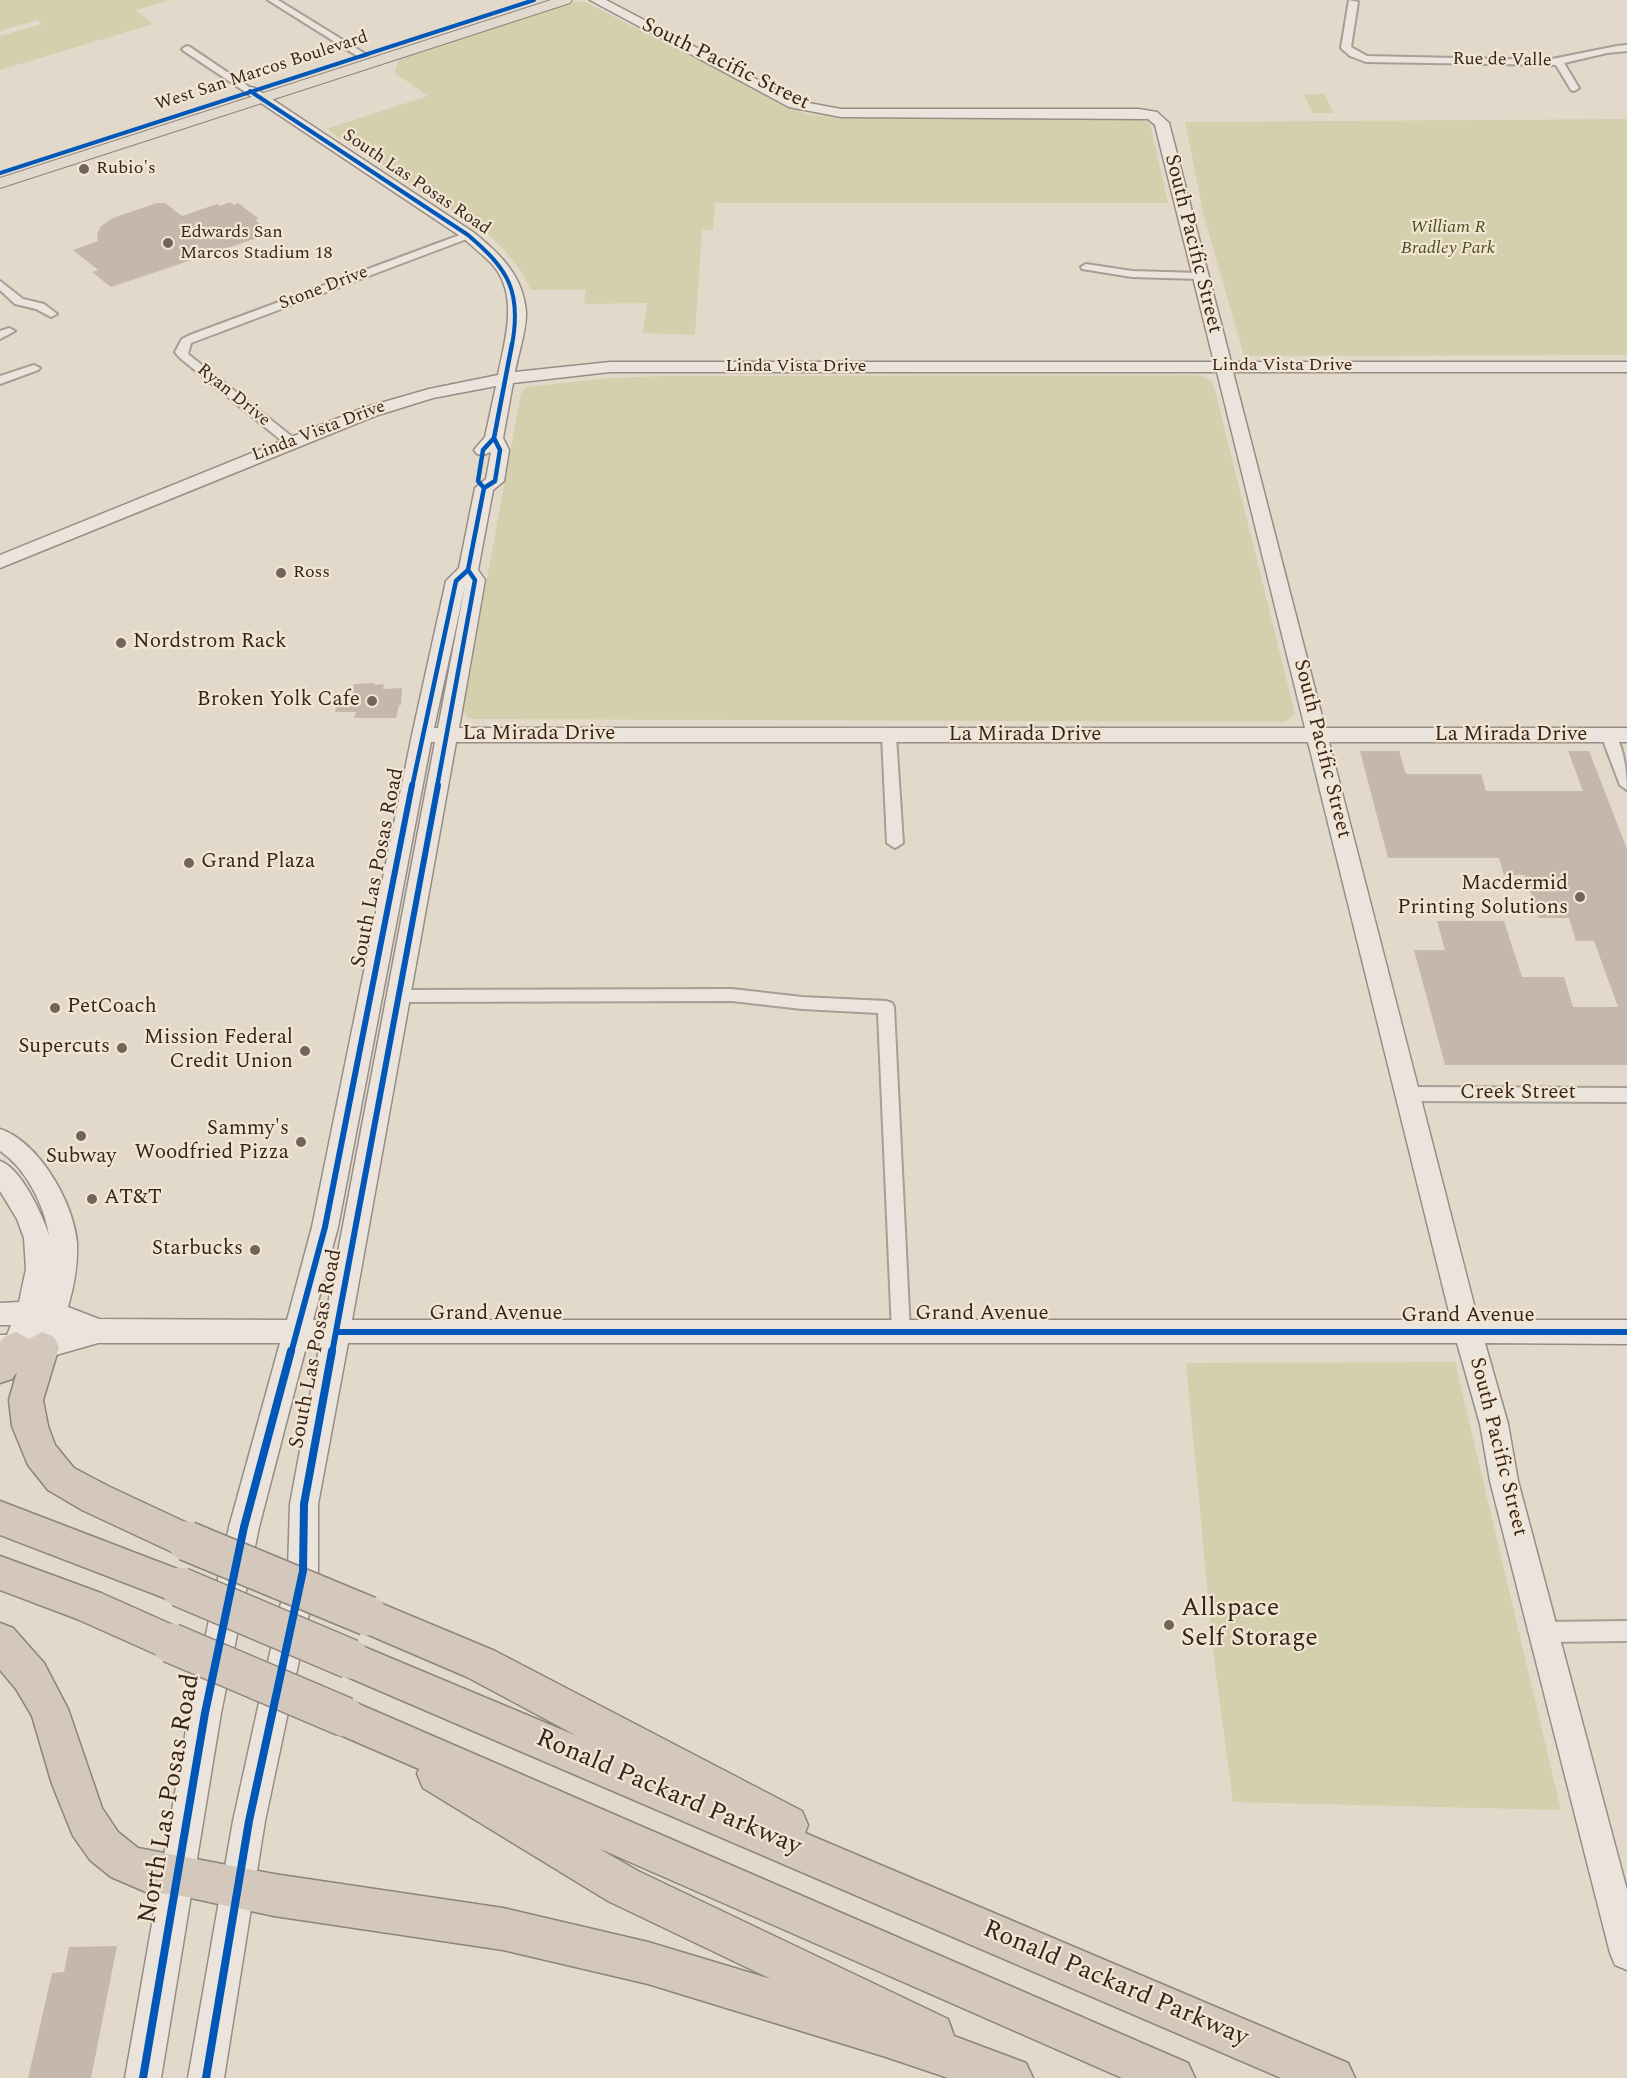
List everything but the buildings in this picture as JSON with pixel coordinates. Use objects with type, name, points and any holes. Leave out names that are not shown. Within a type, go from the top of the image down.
[{"type":"highway","points":[[14,1352],[30,1426],[41,1454],[61,1479],[95,1498],[119,1507],[187,1541],[481,1664],[700,1781],[1100,1980]]},
{"type":"highway","name":"Ronald Packard Parkway","points":[[0,1518],[180,1587],[1333,2078]]},
{"type":"highway","points":[[0,1573],[88,1606],[1173,2078]]},
{"type":"highway","points":[[0,1641],[30,1676],[49,1709],[72,1784],[87,1822],[104,1846],[125,1863],[146,1871],[177,1874],[274,1894],[503,1929],[648,1963],[842,2021],[1011,2078]]},
{"type":"highway","points":[[345,1717],[623,1886],[1022,2078]]},
{"type":"main road","name":"West San Marcos Boulevard","points":[[0,183],[255,95],[362,55],[534,0]]},
{"type":"main road","name":"West San Marcos Boulevard","points":[[0,173],[117,135],[565,0]]},
{"type":"main road","name":"South Pacific Street","points":[[596,0],[794,104],[814,109],[841,113],[1139,113],[1152,115],[1162,123],[1468,1334],[1494,1424],[1504,1481],[1627,1953]]},
{"type":"main road","name":"South Las Posas Road","points":[[244,1527],[325,1227],[422,735],[456,581],[468,570],[484,488],[495,481],[500,450],[494,438],[516,329],[516,298],[511,281],[498,261],[468,235],[255,95]]},
{"type":"main road","points":[[31,173],[34,167],[90,149],[117,135]]},
{"type":"main road","name":"Linda Vista Drive","points":[[0,562],[291,442],[416,396],[505,377],[610,367],[1627,367]]},
{"type":"main road","name":"South Las Posas Road","points":[[237,1887],[303,1571],[304,1504],[475,580],[468,570]]},
{"type":"main road","name":"La Mirada Drive","points":[[422,735],[1617,735]]},
{"type":"main road","points":[[0,1139],[16,1146],[52,1198],[62,1226],[66,1255],[64,1272],[40,1314],[14,1352]]},
{"type":"main road","points":[[0,1171],[33,1223],[40,1258],[36,1290],[40,1314]]},
{"type":"main road","name":"Grand Avenue","points":[[0,1314],[40,1314],[98,1331]]},
{"type":"main road","name":"Grand Avenue","points":[[14,1352],[98,1331],[1468,1334],[1627,1332]]},
{"type":"main road","name":"North Las Posas Road","points":[[143,2078],[204,1713],[244,1527]]},
{"type":"main road","points":[[206,2078],[237,1887]]},
{"type":"street","points":[[272,0],[362,55]]},
{"type":"street","name":"Rue de Valle","points":[[1353,0],[1346,48],[1353,54],[1375,60],[1559,62],[1596,52],[1627,48]]},
{"type":"street","points":[[188,49],[255,95]]},
{"type":"street","points":[[1559,62],[1574,88]]},
{"type":"street","name":"Stone Drive","points":[[182,346],[194,337],[468,235]]},
{"type":"street","points":[[1086,267],[1132,274],[1199,276]]},
{"type":"street","points":[[0,284],[19,302],[40,306],[51,314]]},
{"type":"street","name":"Ryan Drive","points":[[182,346],[181,352],[184,356],[291,442]]},
{"type":"street","points":[[0,380],[34,369]]},
{"type":"street","points":[[1617,735],[1627,785]]},
{"type":"street","points":[[889,736],[895,843]]},
{"type":"street","points":[[399,996],[732,995],[802,1003],[886,1007],[901,1332]]},
{"type":"street","name":"Creek Street","points":[[1408,1094],[1627,1095]]},
{"type":"street","points":[[1544,1632],[1627,1631]]},
{"type":"green space","points":[[0,0],[171,0],[136,10],[153,24],[0,70],[0,36],[42,24],[37,20],[0,31]]},
{"type":"green space","points":[[572,2],[585,2],[805,114],[842,118],[1131,117],[1142,119],[1150,124],[1168,203],[715,203],[713,230],[702,230],[695,335],[643,333],[647,303],[584,304],[586,290],[531,290],[512,260],[487,234],[326,129],[428,96],[395,73],[399,58]]},
{"type":"green space","points":[[1304,94],[1325,94],[1333,113],[1312,113]]},
{"type":"green space","name":"William R Bradley Park","points":[[1627,119],[1627,355],[1244,356],[1203,213],[1185,122]]},
{"type":"green space","points":[[1198,375],[1211,380],[1215,390],[1295,714],[1285,722],[474,719],[467,717],[463,710],[521,393],[526,387],[609,378],[664,376]]},
{"type":"green space","points":[[1455,1362],[1561,1810],[1233,1802],[1214,1659],[1186,1363]]},
{"type":"cycle path","points":[[0,173],[534,0]]},
{"type":"cycle path","points":[[250,91],[468,235],[488,252],[511,283],[515,299],[514,334],[494,438],[483,450],[478,481],[484,488]]},
{"type":"cycle path","points":[[143,2078],[205,1713],[244,1527],[325,1227],[422,735],[456,581],[468,570],[484,488],[495,481],[500,450],[494,438]]},
{"type":"cycle path","points":[[206,2078],[249,1821],[303,1571],[304,1504],[472,600],[475,580],[468,570]]},
{"type":"cycle path","points":[[337,1332],[1627,1332]]},
{"type":"place","name":"Rubio's","points":[[84,169]]},
{"type":"place","name":"Edwards San Marcos Stadium 18","points":[[168,243]]},
{"type":"place","name":"Ross","points":[[281,573]]},
{"type":"place","name":"Nordstrom Rack","points":[[121,643]]},
{"type":"place","name":"Broken Yolk Cafe","points":[[372,701]]},
{"type":"place","name":"Grand Plaza","points":[[189,863]]},
{"type":"place","name":"Macdermid Printing Solutions","points":[[1580,897]]},
{"type":"place","name":"PetCoach","points":[[55,1008]]},
{"type":"place","name":"Supercuts","points":[[122,1048]]},
{"type":"place","name":"Mission Federal Credit Union","points":[[305,1051]]},
{"type":"place","name":"Subway","points":[[81,1136]]},
{"type":"place","name":"Sammy's Woodfried Pizza","points":[[301,1142]]},
{"type":"place","name":"AT&T","points":[[92,1199]]},
{"type":"place","name":"Starbucks","points":[[255,1250]]},
{"type":"place","name":"Allspace Self Storage","points":[[1169,1625]]}]
